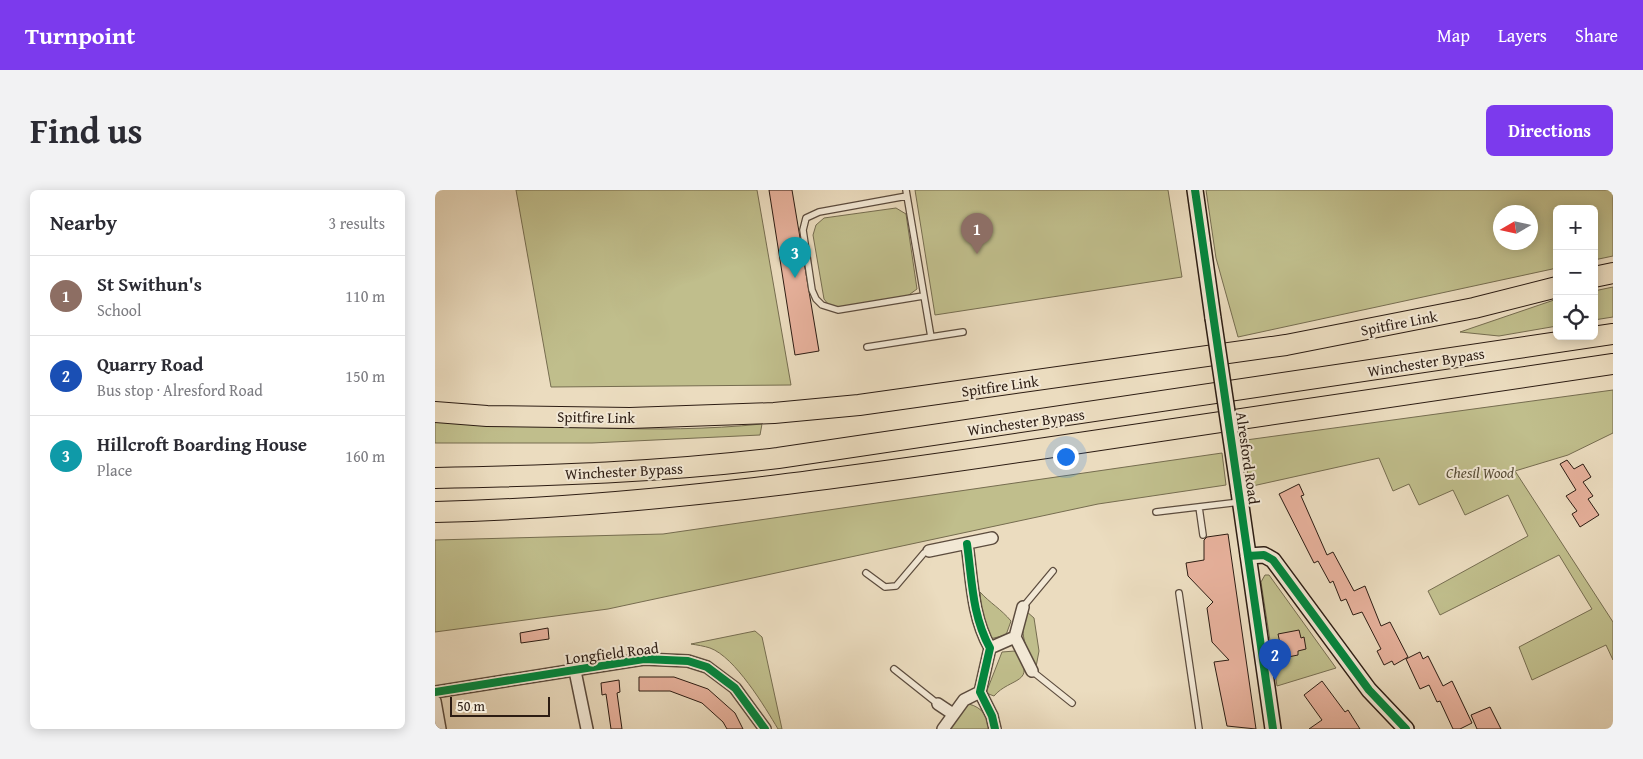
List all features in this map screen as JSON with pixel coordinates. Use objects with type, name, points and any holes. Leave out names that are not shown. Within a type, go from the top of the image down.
[{"type":"highway","points":[[1598,277],[1613,273]]},
{"type":"highway","name":"Spitfire Link","points":[[435,412],[487,416],[639,418],[774,412],[859,405],[1286,345],[1474,308],[1553,288]]},
{"type":"highway","name":"Winchester Bypass","points":[[435,478],[712,466],[778,458],[1613,334]]},
{"type":"highway","name":"Winchester Bypass","points":[[435,512],[524,510],[755,489],[906,469],[1613,364]]},
{"type":"main road","name":"Alresford Road","points":[[1195,190],[1273,729]]},
{"type":"main road","points":[[1248,556],[1264,555],[1273,560],[1369,690],[1406,729]]},
{"type":"street","points":[[929,551],[992,538]]},
{"type":"street","points":[[967,544],[976,614],[980,631],[990,648],[981,692],[992,716],[995,729]]},
{"type":"street","points":[[1023,607],[1015,637],[1032,672]]},
{"type":"street","points":[[990,648],[1015,637]]},
{"type":"street","name":"Longfield Road","points":[[435,692],[644,659],[688,661],[707,667],[735,688],[765,729]]},
{"type":"street","points":[[575,671],[587,729]]},
{"type":"street","points":[[943,729],[964,700],[981,692]]},
{"type":"street","points":[[435,701],[440,729]]},
{"type":"street","points":[[939,704],[953,714]]},
{"type":"lane","points":[[923,296],[831,310],[816,299],[811,281],[803,230],[806,218],[819,212],[907,193],[931,337]]},
{"type":"lane","points":[[867,347],[963,332]]},
{"type":"lane","points":[[1156,512],[1199,507],[1240,497]]},
{"type":"lane","points":[[1199,507],[1203,535]]},
{"type":"lane","points":[[866,574],[885,587],[896,586],[924,553],[929,551]]},
{"type":"lane","points":[[1023,607],[1053,571]]},
{"type":"lane","points":[[1179,593],[1199,729]]},
{"type":"lane","points":[[894,669],[939,704]]},
{"type":"lane","points":[[1032,672],[1073,703]]},
{"type":"green space","points":[[516,190],[757,190],[791,385],[551,387]]},
{"type":"green space","points":[[915,190],[1168,190],[1182,277],[935,315]]},
{"type":"green space","points":[[1206,190],[1613,190],[1613,256],[1598,259],[1598,205],[1553,205],[1553,269],[1238,337],[1216,258]]},
{"type":"green space","points":[[896,208],[906,214],[917,289],[906,297],[839,309],[828,304],[824,299],[813,235],[816,225],[824,218]]},
{"type":"green space","points":[[1613,287],[1613,317],[1598,319],[1598,290]]},
{"type":"green space","points":[[1553,300],[1553,327],[1499,336],[1460,332]]},
{"type":"green space","name":"Chesil Wood","points":[[1613,390],[1613,433],[1568,455],[1515,471],[1613,622],[1613,660],[1606,645],[1532,680],[1519,647],[1592,609],[1559,555],[1440,615],[1428,591],[1528,536],[1508,495],[1465,515],[1453,490],[1419,505],[1409,484],[1393,491],[1379,458],[1248,487],[1246,440]]},
{"type":"green space","points":[[435,419],[640,429],[681,429],[762,424],[760,435],[592,443],[435,443]]},
{"type":"green space","points":[[1222,453],[1226,485],[1098,504],[608,609],[435,632],[435,540],[663,534]]},
{"type":"green space","points":[[1265,575],[1269,575],[1336,668],[1277,686],[1261,582]]},
{"type":"green space","points":[[980,592],[1011,621],[1006,635],[990,639],[983,630]]},
{"type":"green space","points":[[1026,611],[1034,618],[1039,651],[1036,667],[1024,640],[1023,627]]},
{"type":"green space","points":[[755,631],[762,637],[782,729],[778,729],[749,684],[729,661],[720,653],[710,648],[691,644]]},
{"type":"green space","points":[[1015,651],[1022,662],[1023,675],[994,696],[986,693],[1002,652]]},
{"type":"green space","points":[[969,704],[984,713],[990,729],[948,729],[965,705]]},
{"type":"building","points":[[769,190],[792,190],[819,351],[795,355]]},
{"type":"building","points":[[1567,460],[1574,469],[1583,464],[1591,477],[1583,482],[1593,496],[1588,499],[1599,515],[1580,527],[1572,514],[1577,511],[1566,496],[1576,490],[1560,464]]},
{"type":"building","points":[[1299,484],[1304,495],[1301,496],[1327,555],[1333,552],[1354,591],[1365,586],[1381,626],[1390,622],[1408,657],[1394,665],[1392,661],[1384,665],[1377,651],[1381,649],[1362,612],[1353,615],[1346,599],[1341,601],[1333,581],[1330,583],[1318,561],[1314,563],[1279,494]]},
{"type":"building","points":[[1228,534],[1256,729],[1227,726],[1214,662],[1229,660],[1212,642],[1207,608],[1213,602],[1188,576],[1186,563],[1204,560],[1204,540],[1207,537]]},
{"type":"building","points":[[548,628],[549,639],[521,643],[520,633]]},
{"type":"building","points":[[1299,630],[1301,638],[1304,637],[1306,649],[1298,651],[1298,655],[1283,658],[1278,634]]},
{"type":"building","points":[[1420,652],[1423,659],[1428,656],[1443,686],[1452,681],[1472,723],[1460,729],[1453,729],[1440,701],[1437,702],[1429,685],[1420,689],[1406,659]]},
{"type":"building","points":[[639,677],[674,677],[708,689],[735,713],[743,729],[727,729],[723,722],[702,703],[670,691],[639,691]]},
{"type":"building","points":[[619,680],[620,692],[617,693],[622,729],[611,729],[606,694],[602,695],[601,683]]},
{"type":"building","points":[[1322,681],[1345,712],[1348,710],[1360,729],[1309,729],[1322,720],[1304,695]]},
{"type":"building","points":[[1490,707],[1501,729],[1477,729],[1471,715]]},
{"type":"cycle path","points":[[1195,190],[1273,729]]},
{"type":"cycle path","points":[[967,544],[976,610],[990,648],[980,692],[992,716],[995,729]]},
{"type":"cycle path","points":[[1248,556],[1264,555],[1273,560],[1369,690],[1406,729]]},
{"type":"cycle path","points":[[435,692],[644,659],[688,661],[707,667],[735,688],[765,729]]},
{"type":"place","name":"St Swithun's","points":[[977,254]]},
{"type":"place","name":"Hillcroft Boarding House","points":[[795,278]]},
{"type":"place","name":"Quarry Road","points":[[1275,680]]}]
